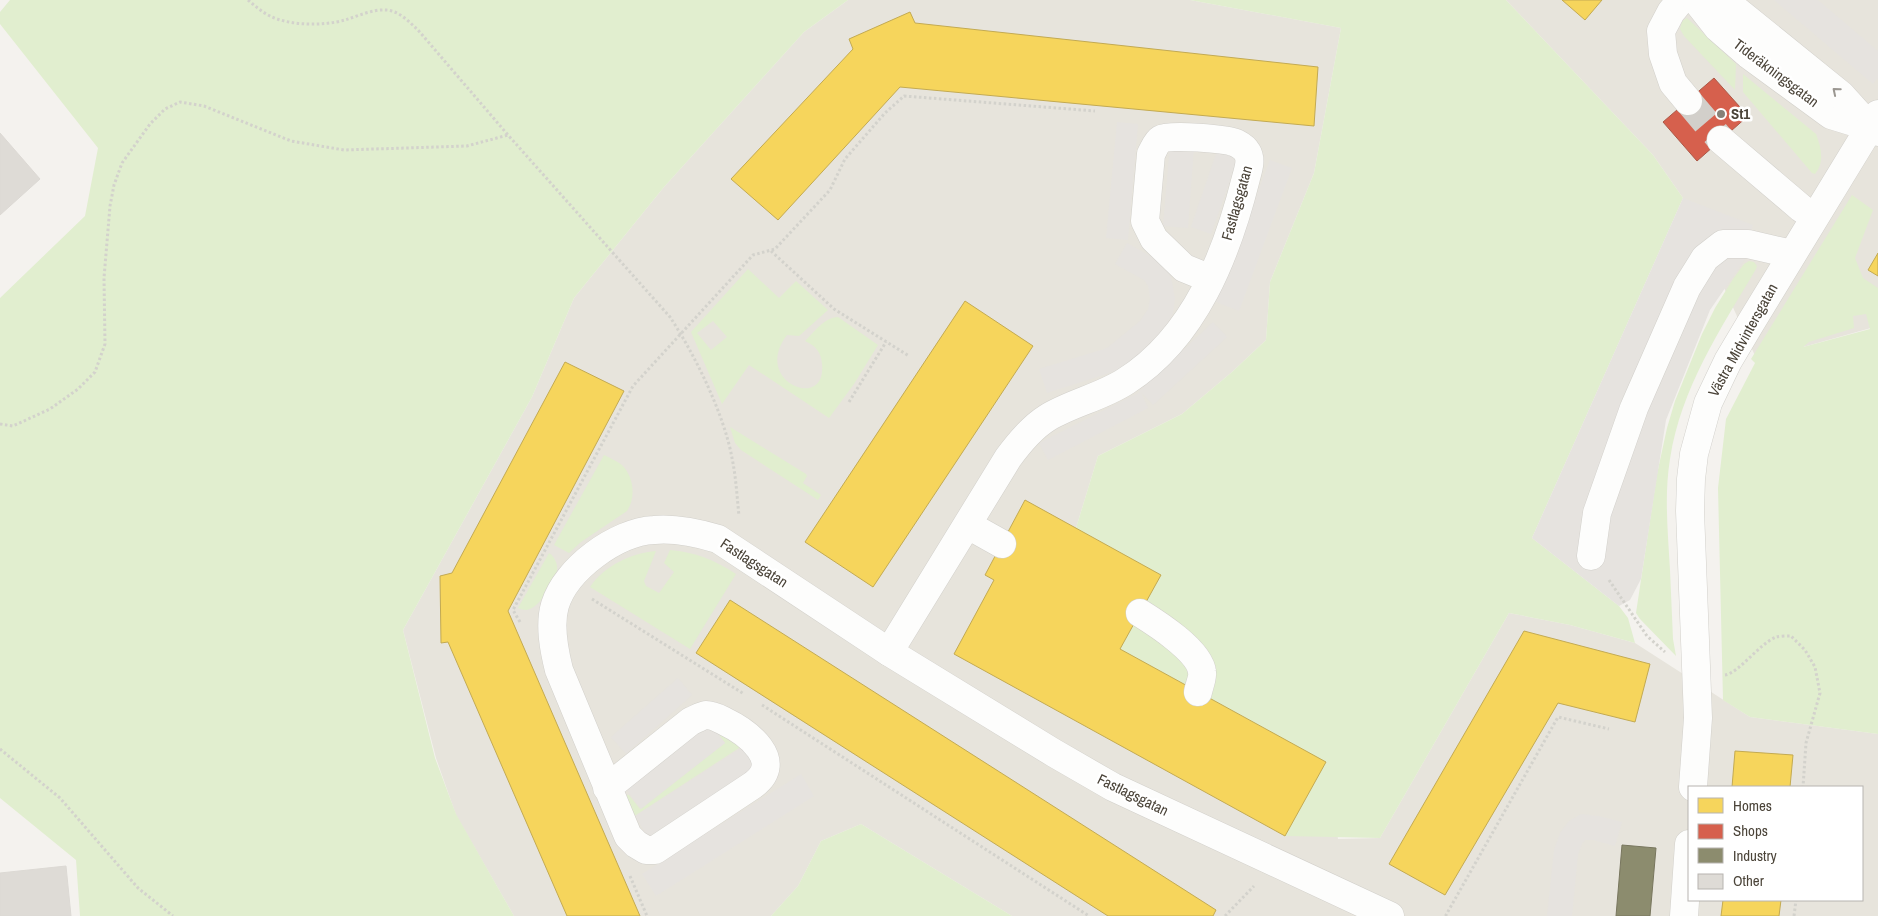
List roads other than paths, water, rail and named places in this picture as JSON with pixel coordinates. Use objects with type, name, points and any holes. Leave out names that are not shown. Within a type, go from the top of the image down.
[{"type":"street","points":[[1681,0],[1671,12],[1661,31],[1664,54],[1673,83],[1688,101]]},
{"type":"street","name":"Tideräkningsgatan","points":[[1696,0],[1718,28],[1749,55],[1831,115],[1875,124]]},
{"type":"street","name":"Tideräkningsgatan","points":[[1712,0],[1736,10],[1875,124]]},
{"type":"street","name":"Västra Midvintersgatan","points":[[1693,786],[1698,718],[1698,680],[1690,511],[1691,478],[1694,454],[1708,403],[1728,361],[1814,217],[1875,124]]},
{"type":"street","name":"Fastlagsgatan","points":[[889,652],[1008,458],[1026,435],[1047,418],[1125,382],[1158,356],[1187,321],[1211,279],[1226,245],[1241,198],[1250,164],[1249,154],[1237,143],[1227,140],[1171,136],[1161,139],[1151,154],[1145,221],[1154,239],[1184,268],[1211,279]]},
{"type":"street","points":[[1721,140],[1814,217]]},
{"type":"street","points":[[1591,556],[1597,513],[1634,408],[1687,287],[1705,258],[1723,244],[1748,244],[1792,254]]},
{"type":"street","points":[[968,525],[1002,544]]},
{"type":"street","name":"Fastlagsgatan","points":[[607,788],[691,721],[704,715],[713,716],[734,726],[759,746],[764,759],[763,772],[757,782],[653,851],[643,849],[628,836],[607,788],[565,685],[556,655],[553,628],[555,606],[567,584],[590,558],[611,543],[634,533],[653,530],[699,533],[718,539],[889,652],[1054,754],[1114,786],[1390,916]]},
{"type":"street","points":[[1140,613],[1164,628],[1182,643],[1196,659],[1202,672],[1198,692]]},
{"type":"street","points":[[1684,916],[1688,858]]},
{"type":"tunnel","points":[[1688,101],[1721,140]]},
{"type":"place","name":"St1","points":[[1721,114]]}]
